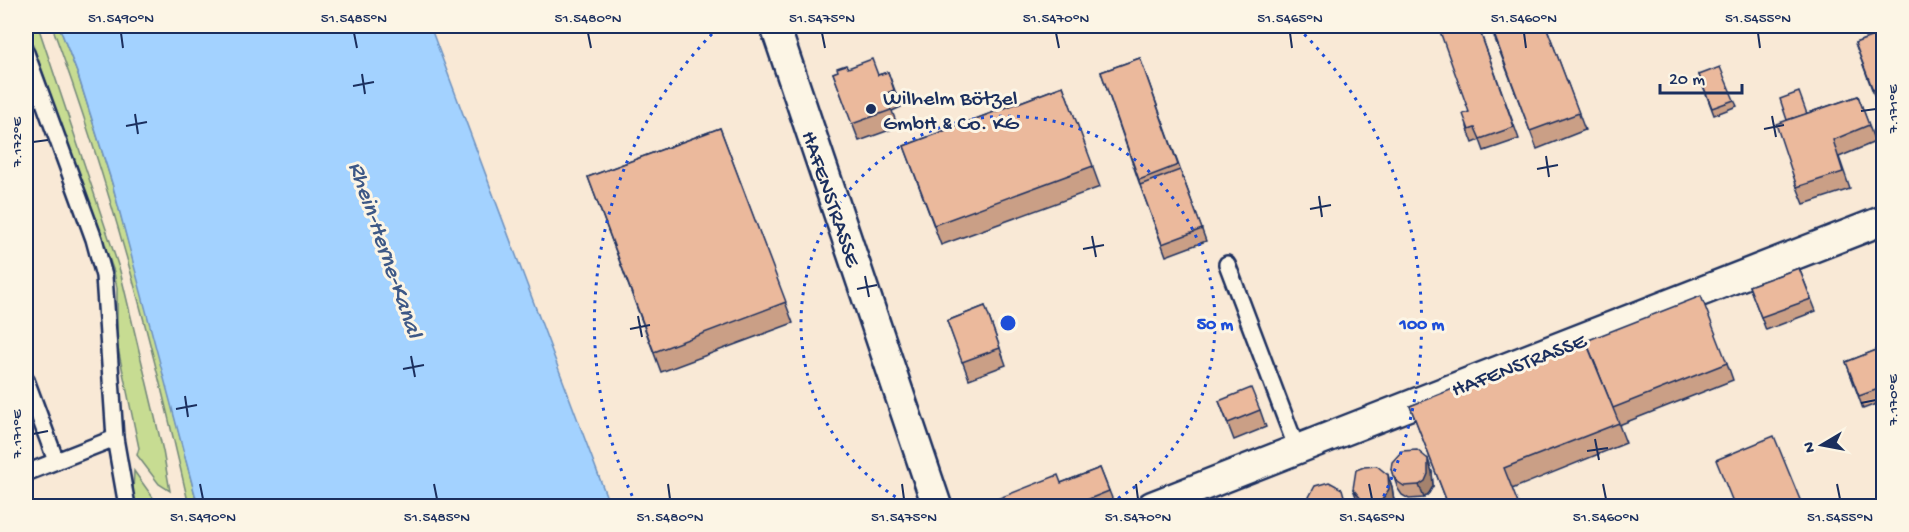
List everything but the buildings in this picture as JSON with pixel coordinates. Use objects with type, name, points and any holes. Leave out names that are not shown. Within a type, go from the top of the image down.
[{"type":"street","name":"HAFENSTRASSE","points":[[775,26],[937,507]]},
{"type":"street","name":"HAFENSTRASSE","points":[[1152,507],[1884,220]]},
{"type":"lane","points":[[26,53],[94,239],[104,276],[115,438],[127,507]]},
{"type":"lane","points":[[1227,264],[1297,449]]},
{"type":"lane","points":[[26,381],[56,461]]},
{"type":"lane","points":[[26,473],[115,438]]},
{"type":"green space","points":[[26,26],[38,26],[120,271],[163,451],[170,491],[159,484],[137,455],[139,448],[117,344],[117,288],[114,272]]},
{"type":"green space","points":[[52,26],[59,26],[78,75],[112,183],[198,506],[189,506],[145,324],[111,204]]},
{"type":"green space","points":[[134,471],[159,506],[135,506]]},
{"type":"water","name":"Rhein-Herne-Kanal","points":[[59,26],[430,26],[610,506],[198,506],[112,183],[78,75]]},
{"type":"place","name":"Wilhelm Bötzel GmbH & Co. KG","points":[[871,109]]}]
